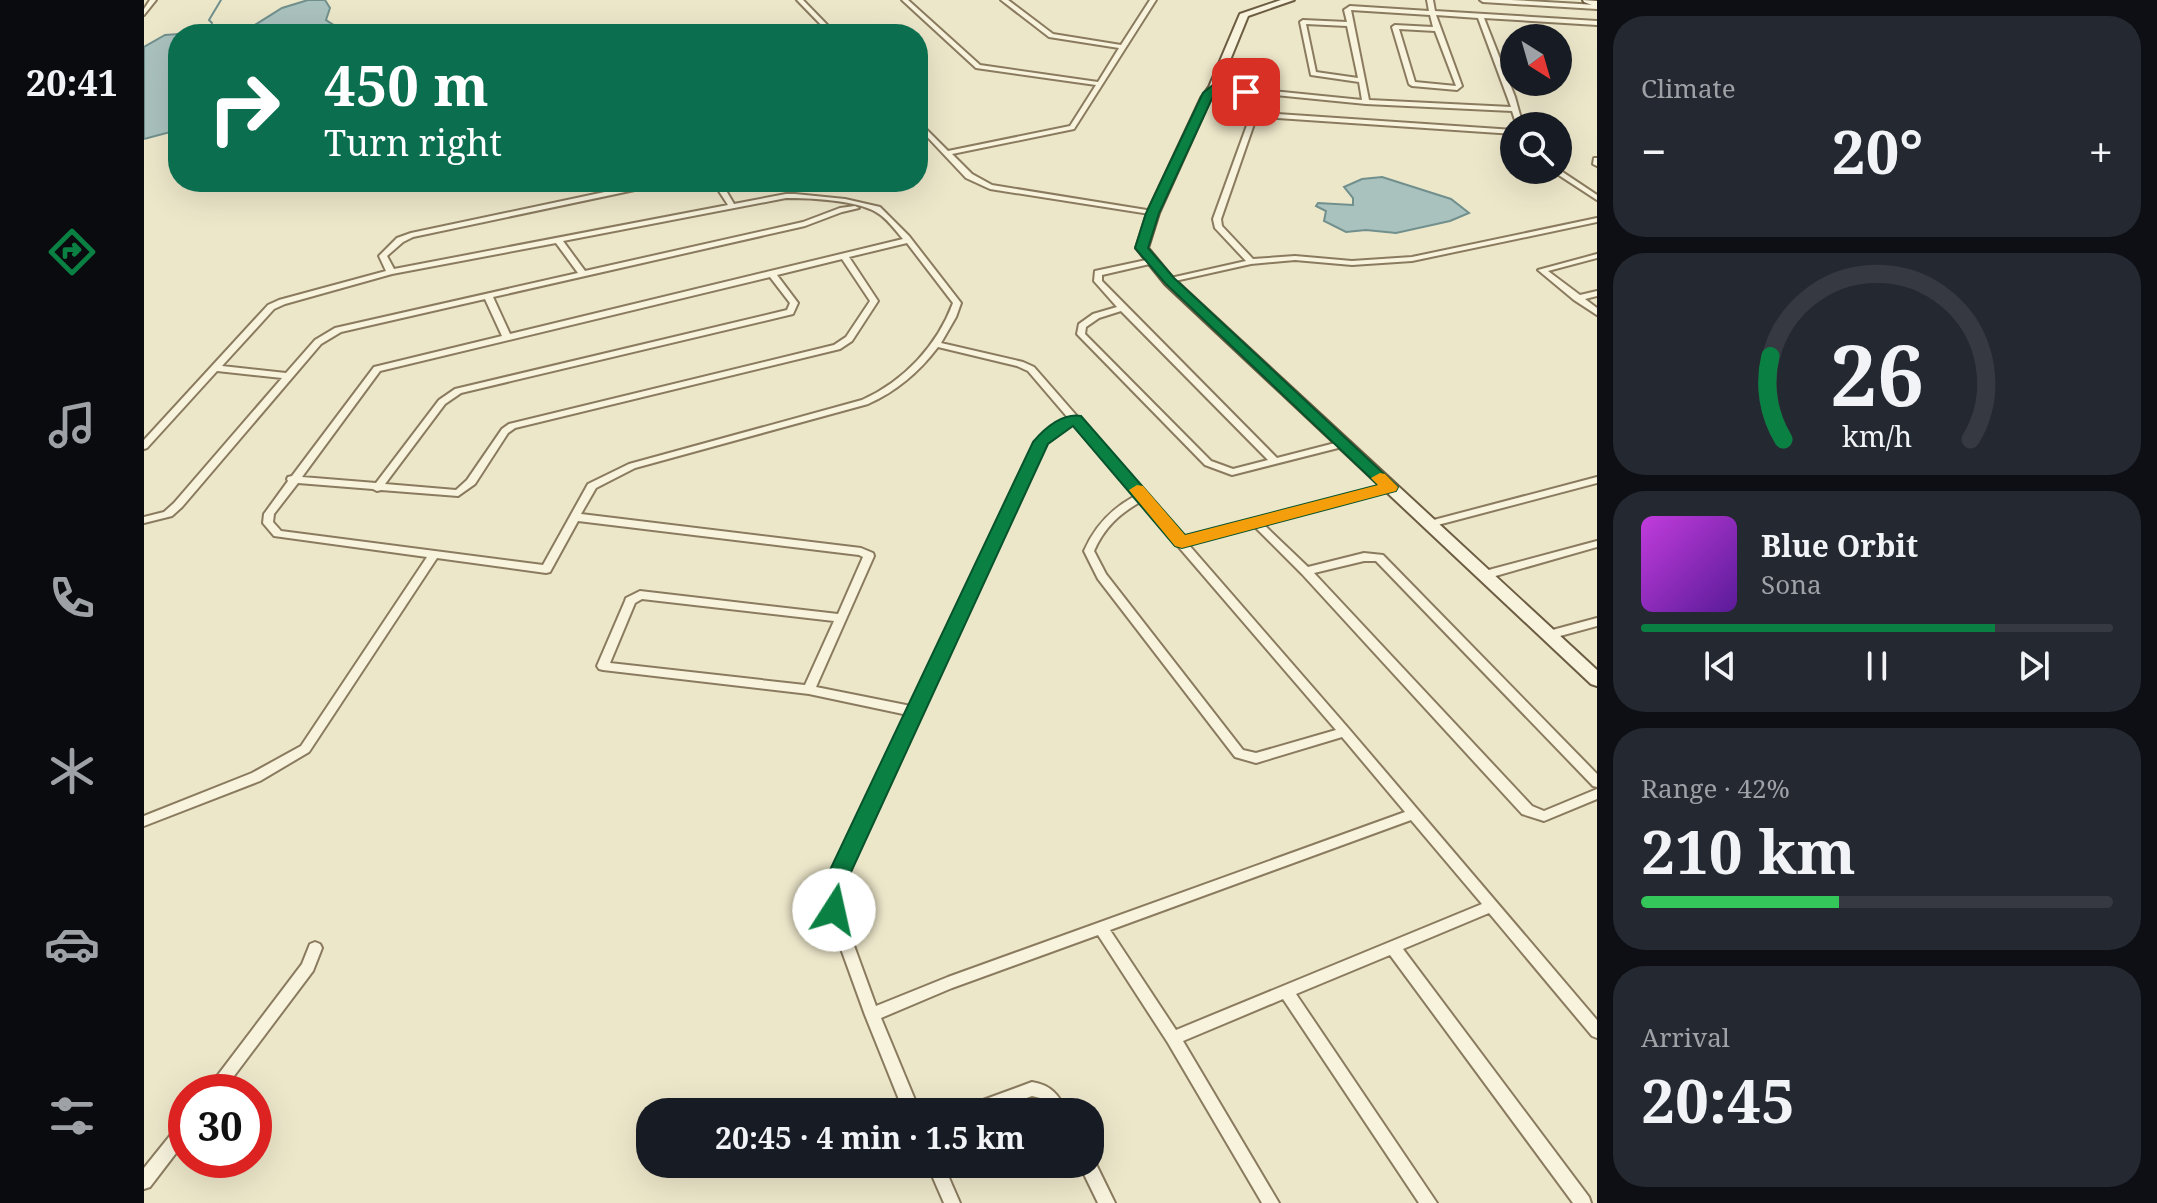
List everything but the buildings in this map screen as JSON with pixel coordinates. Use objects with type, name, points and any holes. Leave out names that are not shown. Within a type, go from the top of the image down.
[{"type":"street","points":[[144,13],[153,0]]},
{"type":"street","points":[[800,0],[823,24]]},
{"type":"street","points":[[905,0],[978,67],[1100,84]]},
{"type":"street","points":[[1004,0],[1051,36],[1123,47]]},
{"type":"street","points":[[947,153],[1072,128],[1153,0]]},
{"type":"street","points":[[1290,0],[1244,14],[1214,87],[1206,98],[1153,213],[1142,248],[1169,281],[1597,680]]},
{"type":"street","points":[[1430,0],[1459,86],[1457,88],[1412,84],[1395,27],[1439,29]]},
{"type":"street","points":[[1483,0],[1597,6]]},
{"type":"street","points":[[1587,0],[1597,6]]},
{"type":"street","points":[[1366,102],[1349,24],[1347,10],[1350,8],[1597,23]]},
{"type":"street","points":[[1480,16],[1517,112]]},
{"type":"street","points":[[1349,24],[1303,22],[1313,74],[1362,81]]},
{"type":"street","points":[[1214,87],[1366,102],[1516,109]]},
{"type":"street","points":[[1251,262],[1218,226],[1217,219],[1253,117],[1262,115],[1500,131]]},
{"type":"street","points":[[928,133],[969,176],[990,187],[1153,213]]},
{"type":"street","points":[[1572,181],[1597,198]]},
{"type":"street","points":[[1586,190],[1597,188]]},
{"type":"street","points":[[391,272],[383,256],[400,240],[411,235],[615,192]]},
{"type":"street","points":[[723,192],[732,206]]},
{"type":"street","points":[[144,446],[271,307],[306,294],[391,272],[797,195],[881,211],[907,241],[957,303],[954,315],[935,344],[898,386],[879,397],[622,469],[592,486],[546,569],[433,556],[273,531],[268,523],[269,514],[292,479],[377,369],[907,241]]},
{"type":"street","points":[[144,520],[168,514],[178,505],[318,342],[338,330],[805,224],[840,210],[865,207]]},
{"type":"street","points":[[1169,281],[1251,262],[1295,258],[1380,263],[1442,254],[1597,220]]},
{"type":"street","points":[[558,240],[583,274]]},
{"type":"street","points":[[1597,256],[1542,270],[1597,312]]},
{"type":"street","points":[[292,479],[458,493],[466,489],[505,431],[512,426],[837,347],[849,339],[874,301],[845,258]]},
{"type":"street","points":[[1151,261],[1098,273],[1098,281],[1276,462]]},
{"type":"street","points":[[377,488],[450,395],[790,312],[794,303],[772,274]]},
{"type":"street","points":[[1577,298],[1597,293]]},
{"type":"street","points":[[488,296],[506,336]]},
{"type":"street","points":[[1123,308],[1096,316],[1082,326],[1081,334],[1216,468],[1232,472],[1343,444]]},
{"type":"street","points":[[935,344],[1027,366],[1143,496],[1597,1031]]},
{"type":"street","points":[[214,368],[287,376]]},
{"type":"street","points":[[906,1098],[834,910],[840,872],[1041,442],[1056,428],[1076,419]]},
{"type":"street","points":[[1430,524],[1597,480]]},
{"type":"street","points":[[1182,542],[1390,487]]},
{"type":"street","points":[[1143,496],[1116,511],[1097,531],[1089,551],[1102,576],[1239,754],[1256,758],[1345,732]]},
{"type":"street","points":[[575,517],[865,553],[869,559],[809,690]]},
{"type":"street","points":[[1255,522],[1306,571],[1527,810],[1544,816],[1597,794]]},
{"type":"street","points":[[1485,575],[1597,544]]},
{"type":"street","points":[[144,821],[256,777],[292,760],[305,749],[433,556]]},
{"type":"street","points":[[1306,571],[1364,557],[1379,558],[1597,782]]},
{"type":"street","points":[[842,618],[640,595],[630,601],[603,666],[809,690],[917,712]]},
{"type":"street","points":[[1549,635],[1597,622]]},
{"type":"street","points":[[872,1015],[948,983],[1413,814]]},
{"type":"street","points":[[1173,1038],[1490,907]]},
{"type":"street","points":[[1101,928],[1173,1038],[1271,1203]]},
{"type":"street","points":[[1392,946],[1583,1203]]},
{"type":"street","points":[[227,1074],[308,967],[315,948]]},
{"type":"street","points":[[1286,991],[1429,1203]]},
{"type":"street","points":[[1007,1098],[1032,1089],[1042,1090],[1048,1098]]},
{"type":"street","points":[[144,1181],[168,1150]]},
{"type":"street","points":[[941,1178],[952,1203]]},
{"type":"street","points":[[1094,1178],[1107,1203]]},
{"type":"water","points":[[308,0],[325,0],[330,8],[326,20],[332,24],[256,24],[282,8]]},
{"type":"water","points":[[168,35],[168,133],[144,139],[144,47]]},
{"type":"water","points":[[1382,177],[1451,199],[1469,213],[1450,221],[1396,233],[1346,232],[1324,221],[1326,211],[1316,206],[1318,203],[1353,205],[1353,198],[1344,187],[1362,179]]},
{"type":"waterway","points":[[212,23],[209,20],[221,0]]},
{"type":"slow traffic","points":[[1137,490],[1182,542],[1390,487],[1380,478]]},
{"type":"route","points":[[834,910],[840,872],[1041,442],[1056,428],[1076,419],[1182,542],[1390,487],[1169,281],[1142,248],[1153,213],[1209,93],[1214,87],[1246,92]]}]
